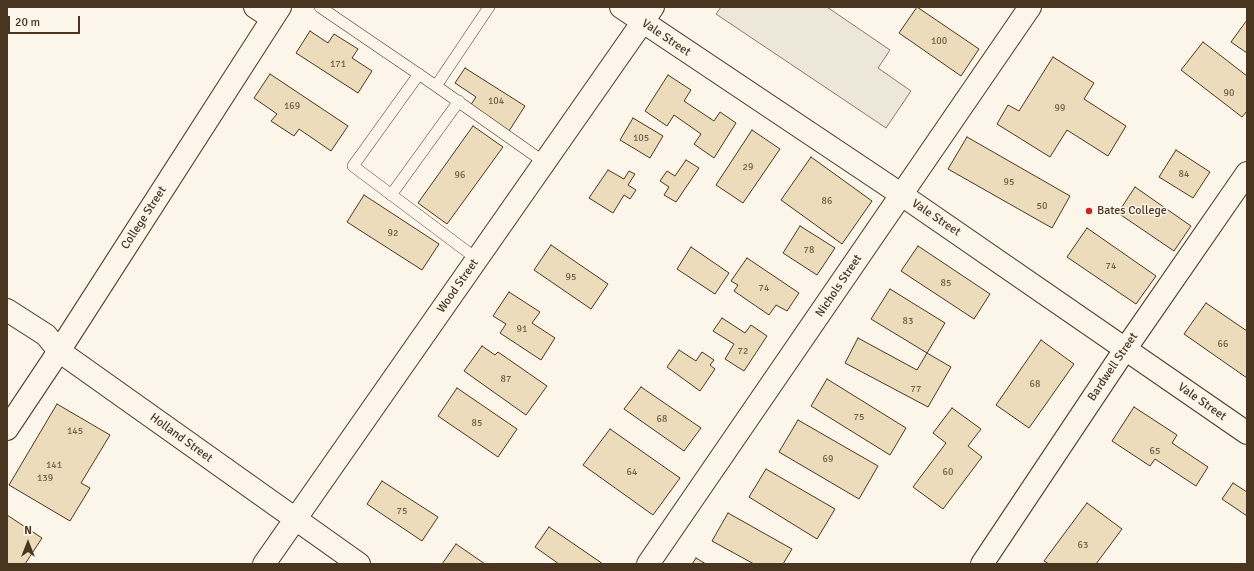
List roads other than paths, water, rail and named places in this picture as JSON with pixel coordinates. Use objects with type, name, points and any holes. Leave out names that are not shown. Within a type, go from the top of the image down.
[{"type":"street","name":"Vale Street","points":[[621,7],[647,14],[902,195],[1126,348],[1247,433]]},
{"type":"street","name":"Nichols Street","points":[[648,564],[1030,7]]},
{"type":"street","name":"College Street","points":[[7,429],[59,351],[269,11]]},
{"type":"street","name":"Wood Street","points":[[264,564],[647,14]]},
{"type":"street","name":"Bardwell Street","points":[[982,564],[1126,348],[1247,173]]},
{"type":"street","name":"Holland Street","points":[[7,310],[46,335],[59,351],[359,564]]},
{"type":"lane","points":[[320,7],[459,101],[544,162]]},
{"type":"lane","points":[[436,86],[489,7]]},
{"type":"lane","points":[[419,74],[353,166],[477,259]]},
{"type":"lane","points":[[391,195],[459,101]]},
{"type":"place","name":"Bates College","points":[[1089,211]]}]
